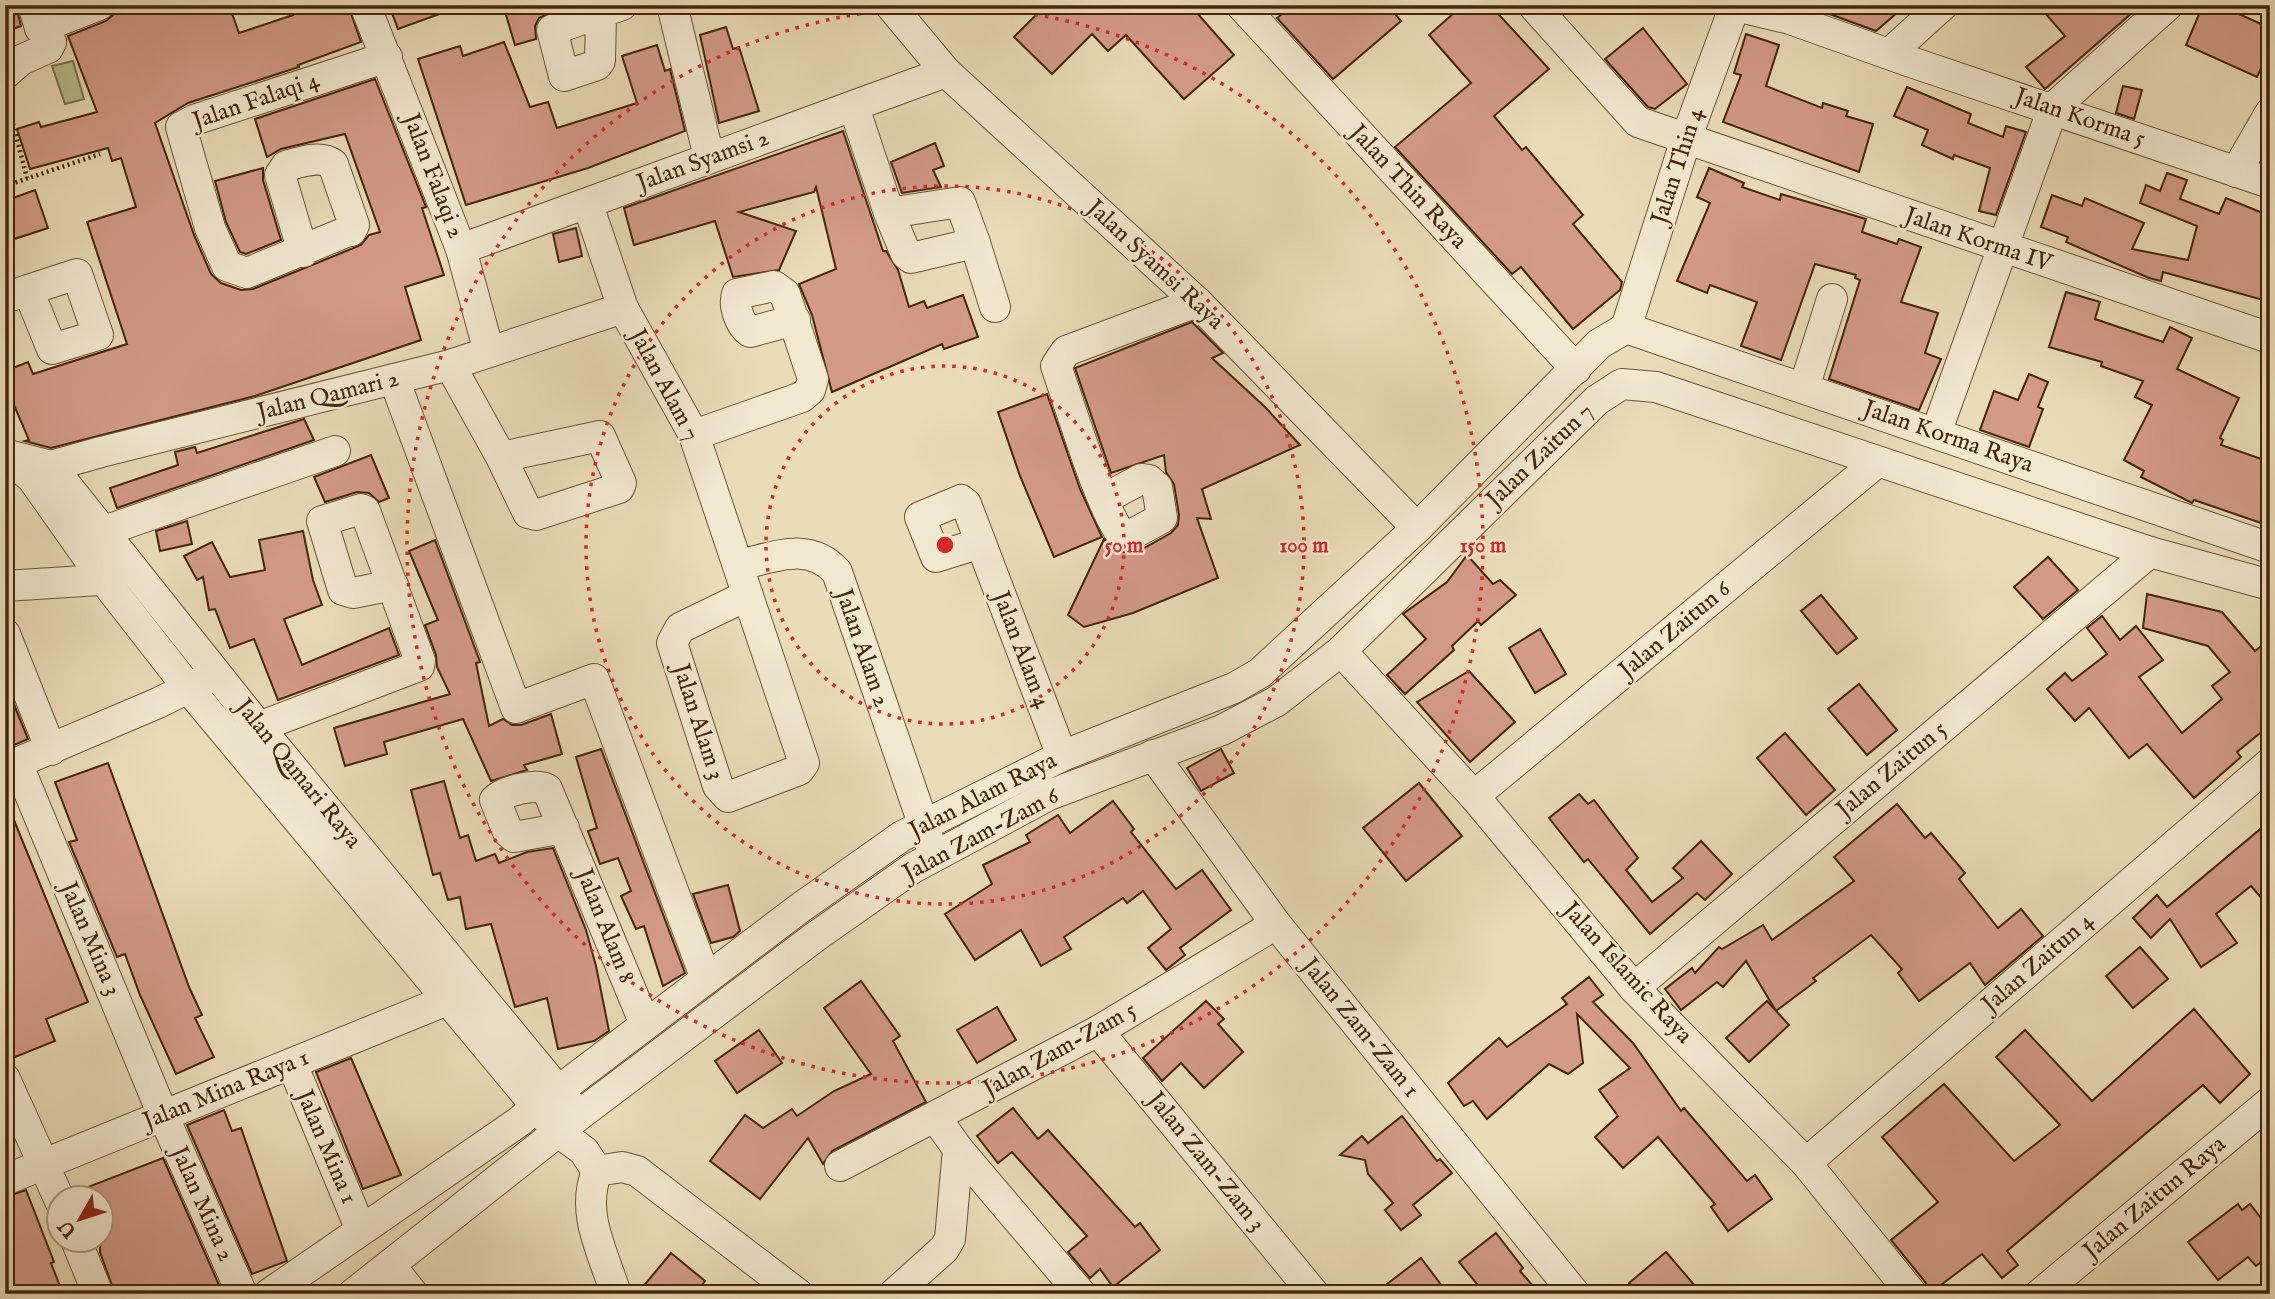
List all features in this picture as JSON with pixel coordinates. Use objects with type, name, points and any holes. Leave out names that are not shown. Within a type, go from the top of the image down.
[{"type":"street","points":[[5,74],[21,60],[48,48],[51,42],[36,17],[99,5]]},
{"type":"street","name":"Jalan Falaqi 2","points":[[365,5],[461,249],[489,352]]},
{"type":"street","points":[[672,5],[709,157]]},
{"type":"street","name":"Jalan Syamsi Raya","points":[[890,5],[946,72],[1197,302],[1418,528]]},
{"type":"street","name":"Jalan Thin Raya","points":[[1241,5],[1576,369]]},
{"type":"street","name":"Jalan Korma IV","points":[[1533,5],[1634,119],[2002,248],[2270,338]]},
{"type":"street","points":[[1890,53],[1943,5]]},
{"type":"street","points":[[1936,433],[2053,108],[2168,5]]},
{"type":"street","name":"Jalan Thin 4","points":[[1626,328],[1686,139],[1735,6]]},
{"type":"street","name":"Jalan Korma 5","points":[[1735,6],[1785,12],[1890,53],[2270,183]]},
{"type":"street","name":"Jalan Falaqi 4","points":[[303,252],[247,273],[227,266],[210,228],[181,127],[194,120],[387,57]]},
{"type":"street","name":"Jalan Syamsi 2","points":[[461,249],[588,205],[709,157],[946,72]]},
{"type":"street","points":[[854,107],[901,246],[911,258],[975,243]]},
{"type":"street","points":[[2236,172],[2270,113]]},
{"type":"street","points":[[889,213],[960,202],[995,307]]},
{"type":"street","name":"Jalan Alam 7","points":[[588,205],[623,308],[694,435],[738,565]]},
{"type":"street","points":[[1804,388],[1832,299]]},
{"type":"street","points":[[1104,499],[1056,366],[1058,359],[1066,351],[1197,302]]},
{"type":"street","name":"Jalan Qamari 2","points":[[41,472],[450,365],[623,308]]},
{"type":"street","points":[[694,435],[802,397],[810,390],[813,379],[794,320]]},
{"type":"street","name":"Jalan Alam Raya","points":[[269,1294],[520,1121],[800,908],[922,824],[1062,756],[1234,688],[1260,673],[1418,528],[1599,344],[1626,328]]},
{"type":"street","name":"Jalan Korma Raya","points":[[1626,328],[2270,548]]},
{"type":"street","points":[[450,365],[501,457]]},
{"type":"street","points":[[394,379],[516,708],[594,679],[706,979]]},
{"type":"street","name":"Jalan Zaitun 7","points":[[1341,651],[1597,400],[1622,384],[1656,387],[1876,463]]},
{"type":"street","points":[[5,586],[97,569],[119,550],[335,451]]},
{"type":"street","points":[[5,455],[41,472]]},
{"type":"street","points":[[1876,463],[2150,552],[2270,586]]},
{"type":"street","name":"Jalan Zaitun 6","points":[[1474,796],[1876,463]]},
{"type":"street","name":"Jalan Qamari Raya","points":[[41,472],[119,550],[258,726],[460,995]]},
{"type":"street","name":"Jalan Qamari Raya","points":[[41,472],[97,569],[189,690],[548,1098],[568,1123],[591,1161]]},
{"type":"street","name":"Jalan Alam 4","points":[[981,543],[1062,756]]},
{"type":"street","name":"Jalan Alam 2","points":[[738,565],[806,552],[818,556],[837,572],[922,824],[936,855]]},
{"type":"street","name":"Jalan Zaitun 5","points":[[1634,988],[2150,552]]},
{"type":"street","name":"Jalan Alam 3","points":[[738,565],[804,762],[799,769],[728,797],[718,786],[672,643],[680,628],[748,595]]},
{"type":"street","points":[[5,569],[97,569]]},
{"type":"street","points":[[231,739],[258,726],[416,670],[420,661],[393,585]]},
{"type":"street","points":[[5,634],[51,750]]},
{"type":"street","name":"Jalan Zam-Zam 6","points":[[353,1294],[568,1123],[815,937],[936,855],[1049,795],[1222,730],[1268,707],[1341,651]]},
{"type":"street","name":"Jalan Islamic Raya","points":[[1341,651],[1474,796],[1634,988],[1806,1163],[1912,1294]]},
{"type":"street","points":[[11,765],[189,690],[216,673]]},
{"type":"street","name":"Jalan Zam-Zam 1","points":[[1153,755],[1276,924],[1575,1294]]},
{"type":"street","name":"Jalan Zaitun 4","points":[[1806,1163],[2270,763]]},
{"type":"street","name":"Jalan Mina 3","points":[[11,765],[163,1115]]},
{"type":"street","name":"Jalan Alam 8","points":[[564,828],[645,1024]]},
{"type":"street","name":"Jalan Zam-Zam 5","points":[[840,1166],[1098,1031],[1276,924]]},
{"type":"street","name":"Jalan Mina Raya 1","points":[[5,1180],[460,995]]},
{"type":"street","name":"Jalan Zam-Zam 3","points":[[1098,1031],[1314,1294]]},
{"type":"street","name":"Jalan Mina 1","points":[[292,1064],[361,1230]]},
{"type":"street","points":[[5,1079],[53,1184]]},
{"type":"street","name":"Jalan Zaitun Raya","points":[[2040,1294],[2270,1102]]},
{"type":"street","name":"Jalan Mina 2","points":[[163,1115],[242,1294]]},
{"type":"street","points":[[936,1118],[958,1149],[1081,1294]]},
{"type":"street","points":[[894,1294],[944,1249],[950,1239],[958,1149]]},
{"type":"street","points":[[616,1294],[590,1212],[591,1161],[637,1171],[798,1294]]},
{"type":"street","points":[[82,1254],[99,1294]]},
{"type":"street","points":[[390,1265],[413,1294]]},
{"type":"path","points":[[5,94],[27,177]]},
{"type":"path","points":[[5,186],[100,154]]},
{"type":"green space","points":[[73,61],[84,99],[65,104],[52,66]]},
{"type":"building","points":[[5,5],[16,5],[21,26],[5,32]]},
{"type":"building","points":[[116,5],[229,5],[239,33],[293,15],[290,5],[348,5],[361,42],[298,65],[299,67],[188,103],[155,123],[194,235],[211,274],[221,283],[241,290],[253,289],[361,245],[369,235],[380,232],[345,134],[281,149],[267,157],[255,119],[375,79],[426,207],[422,208],[444,275],[405,287],[421,340],[255,396],[51,448],[25,441],[29,440],[5,384],[5,371],[28,362],[33,374],[127,344],[87,222],[136,207],[121,158],[112,161],[108,148],[30,169],[17,129],[39,122],[41,127],[97,112],[68,36],[106,21],[113,15]]},
{"type":"building","points":[[389,5],[456,5],[456,8],[398,29]]},
{"type":"building","points":[[503,5],[569,5],[539,18],[535,26],[536,39],[515,45]]},
{"type":"building","points":[[1046,5],[1190,5],[1234,55],[1184,99],[1126,35],[1108,51],[1092,34],[1052,74],[1014,37]]},
{"type":"building","points":[[1293,5],[1388,5],[1401,21],[1333,79],[1277,18]]},
{"type":"building","points":[[1463,5],[1490,5],[1549,69],[1494,116],[1522,150],[1526,147],[1583,215],[1573,224],[1622,282],[1620,290],[1573,329],[1521,267],[1512,274],[1395,147],[1471,83],[1429,35]]},
{"type":"building","points":[[1805,5],[1906,5],[1876,31]]},
{"type":"building","points":[[2038,5],[2141,5],[2045,89],[2026,67],[2065,36]]},
{"type":"building","points":[[2203,5],[2219,5],[2270,28],[2270,49],[2257,77],[2186,45]]},
{"type":"building","points":[[726,27],[733,49],[739,47],[759,111],[719,123],[700,35]]},
{"type":"building","points":[[1643,28],[1687,84],[1655,109],[1648,107],[1605,59]]},
{"type":"building","points":[[1746,34],[1779,45],[1766,86],[1822,108],[1823,103],[1848,111],[1846,116],[1873,124],[1859,172],[1723,122],[1741,75],[1734,73]]},
{"type":"building","points":[[504,42],[530,107],[548,102],[557,128],[637,103],[622,56],[657,45],[665,71],[670,69],[685,131],[588,168],[466,205],[418,59],[460,46],[463,56]]},
{"type":"building","points":[[2123,86],[2142,90],[2134,119],[2116,113]]},
{"type":"building","points":[[1907,87],[1971,114],[1968,123],[2003,137],[2006,126],[2026,132],[1996,215],[1979,211],[1990,168],[1954,155],[1953,159],[1922,145],[1928,130],[1894,116]]},
{"type":"building","points":[[843,131],[883,251],[886,251],[898,270],[909,307],[924,301],[927,308],[963,295],[978,337],[944,349],[942,344],[832,392],[812,315],[799,284],[836,269],[816,187],[814,192],[739,212],[796,231],[779,270],[733,277],[715,221],[634,245],[624,208]]},
{"type":"building","points":[[935,143],[944,166],[933,170],[941,187],[902,193],[891,162]]},
{"type":"building","points":[[263,168],[263,180],[281,240],[246,254],[240,252],[226,222],[215,181]]},
{"type":"building","points":[[1709,168],[1744,183],[1742,187],[1780,200],[1781,194],[1866,219],[1862,232],[1897,244],[1899,239],[1921,247],[1901,302],[1938,313],[1925,353],[1941,359],[1919,410],[1829,379],[1860,280],[1855,278],[1856,275],[1815,264],[1781,360],[1741,346],[1757,302],[1710,285],[1707,293],[1677,281],[1710,203],[1697,197]]},
{"type":"building","points":[[2167,173],[2187,180],[2180,199],[2219,214],[2226,198],[2270,216],[2270,302],[2163,272],[2161,281],[2149,278],[2066,242],[2068,237],[2041,227],[2052,195],[2082,206],[2085,198],[2144,223],[2132,249],[2188,260],[2197,226],[2140,203],[2146,185],[2160,191]]},
{"type":"building","points":[[35,190],[48,228],[5,242],[5,201]]},
{"type":"building","points":[[576,228],[582,256],[559,262],[553,234]]},
{"type":"building","points":[[2066,292],[2100,302],[2095,319],[2163,342],[2170,327],[2192,338],[2177,369],[2239,398],[2220,438],[2223,440],[2221,445],[2270,462],[2270,526],[2194,500],[2192,503],[2141,477],[2144,471],[2124,460],[2152,405],[2135,397],[2143,381],[2101,366],[2102,362],[2049,347]]},
{"type":"building","points":[[1192,322],[1223,353],[1212,358],[1265,407],[1300,445],[1202,489],[1211,519],[1197,518],[1218,578],[1133,613],[1084,627],[1068,615],[1104,539],[1116,552],[1137,552],[1171,533],[1178,525],[1179,515],[1174,484],[1166,472],[1164,455],[1111,473],[1075,368]]},
{"type":"building","points":[[2029,374],[2048,382],[2038,407],[2043,409],[2029,447],[1980,430],[1994,391],[2018,400]]},
{"type":"building","points":[[1047,394],[1080,489],[1102,537],[1054,557],[1020,476],[998,412]]},
{"type":"building","points":[[304,419],[314,440],[117,508],[110,488],[178,465],[175,452],[195,447],[197,453]]},
{"type":"building","points":[[371,455],[389,498],[379,502],[369,493],[357,492],[325,502],[314,477]]},
{"type":"building","points":[[187,521],[192,544],[160,551],[156,531]]},
{"type":"building","points":[[303,531],[313,580],[322,605],[284,619],[302,665],[389,628],[399,655],[278,700],[254,639],[230,648],[215,609],[209,610],[203,577],[197,580],[184,556],[212,542],[230,577],[265,570],[259,540]]},
{"type":"building","points":[[435,540],[480,662],[476,663],[489,726],[503,719],[512,725],[521,725],[551,714],[562,754],[524,765],[527,770],[491,781],[463,719],[384,742],[387,754],[345,766],[334,728],[450,694],[437,667],[436,655],[425,625],[438,620],[409,551]]},
{"type":"building","points":[[1467,555],[1493,584],[1500,580],[1516,595],[1481,625],[1478,621],[1452,646],[1454,650],[1405,694],[1387,675],[1426,639],[1403,614],[1447,582]]},
{"type":"building","points":[[2048,557],[2078,590],[2043,619],[2014,587]]},
{"type":"building","points":[[2147,594],[2222,612],[2255,651],[2270,639],[2270,725],[2237,752],[2241,757],[2194,798],[2147,744],[2129,758],[2089,708],[2075,721],[2047,689],[2065,673],[2072,681],[2107,654],[2087,628],[2102,616],[2120,640],[2136,626],[2163,660],[2139,677],[2182,733],[2222,699],[2212,686],[2230,672],[2208,646],[2143,628]]},
{"type":"building","points":[[1821,595],[1857,638],[1837,654],[1801,611]]},
{"type":"building","points":[[1540,629],[1566,674],[1535,693],[1509,648]]},
{"type":"building","points":[[1469,671],[1515,722],[1470,762],[1417,702]]},
{"type":"building","points":[[1859,684],[1897,730],[1867,755],[1828,709]]},
{"type":"building","points":[[11,697],[28,739],[5,749],[5,699]]},
{"type":"building","points":[[1785,733],[1835,790],[1806,815],[1757,758]]},
{"type":"building","points":[[601,749],[685,973],[663,986],[644,926],[636,929],[621,896],[631,891],[618,858],[600,864],[588,831],[597,828],[576,757]]},
{"type":"building","points":[[1221,749],[1234,773],[1201,791],[1187,768]]},
{"type":"building","points":[[108,763],[189,987],[202,1015],[195,1018],[214,1057],[176,1074],[140,995],[125,954],[117,957],[69,842],[77,840],[55,782]]},
{"type":"building","points":[[444,781],[460,838],[468,835],[476,861],[495,854],[499,863],[527,852],[553,848],[586,930],[596,966],[609,1031],[594,1041],[558,1049],[547,998],[515,1007],[491,924],[466,929],[460,897],[448,900],[440,873],[433,875],[411,790]]},
{"type":"building","points":[[1419,783],[1462,836],[1406,881],[1363,828]]},
{"type":"building","points":[[1579,794],[1588,804],[1594,800],[1638,858],[1626,870],[1652,902],[1683,878],[1673,868],[1701,841],[1732,874],[1705,900],[1697,893],[1650,934],[1588,859],[1584,862],[1549,818]]},
{"type":"building","points":[[5,798],[88,1002],[46,1019],[55,1041],[5,1061]]},
{"type":"building","points":[[1113,801],[1134,829],[1131,832],[1176,889],[1202,870],[1231,910],[1180,948],[1185,955],[1166,970],[1148,948],[1171,929],[1143,891],[1127,903],[1123,898],[1064,937],[1071,949],[1041,966],[1021,930],[975,960],[945,914],[992,884],[983,865],[1030,842],[1026,835],[1058,815],[1070,833]]},
{"type":"building","points":[[1897,804],[1925,838],[1931,833],[1965,873],[1959,879],[1998,928],[2021,909],[2043,936],[1985,985],[1970,963],[1919,1001],[1898,973],[1902,969],[1871,935],[1813,978],[1816,981],[1776,1011],[1746,961],[1723,987],[1717,982],[1681,1010],[1665,989],[1692,968],[1695,973],[1719,947],[1722,949],[1763,925],[1772,940],[1854,881],[1834,857]]},
{"type":"building","points":[[2270,821],[2270,908],[2251,886],[2216,914],[2237,943],[2201,967],[2170,919],[2151,938],[2133,918],[2157,895],[2167,907]]},
{"type":"building","points":[[728,885],[740,931],[733,937],[711,943],[693,894]]},
{"type":"building","points":[[2140,947],[2168,979],[2133,1008],[2106,976]]},
{"type":"building","points":[[1589,977],[1603,995],[1593,1002],[1633,1043],[1681,1111],[1684,1108],[1747,1181],[1755,1175],[1772,1199],[1728,1231],[1711,1207],[1715,1204],[1658,1137],[1623,1168],[1595,1137],[1618,1116],[1599,1090],[1630,1068],[1577,1014],[1583,1063],[1568,1074],[1549,1064],[1487,1119],[1473,1101],[1464,1106],[1448,1083],[1499,1038],[1507,1047],[1567,1004],[1562,998]]},
{"type":"building","points":[[861,981],[900,1036],[893,1041],[926,1102],[832,1151],[823,1164],[808,1138],[760,1199],[710,1161],[745,1115],[763,1128],[792,1109],[797,1116],[834,1091],[871,1074],[824,1008]]},
{"type":"building","points":[[1206,1001],[1224,1019],[1218,1024],[1243,1052],[1204,1088],[1181,1063],[1162,1081],[1143,1058]]},
{"type":"building","points":[[1767,1001],[1789,1025],[1749,1062],[1726,1038]]},
{"type":"building","points":[[997,1007],[1016,1040],[977,1063],[957,1030]]},
{"type":"building","points":[[2194,1009],[2250,1074],[2220,1103],[2203,1085],[2007,1251],[2018,1265],[2002,1278],[1982,1254],[1929,1294],[1926,1283],[1891,1240],[1938,1202],[1882,1137],[1944,1084],[2014,1161],[2060,1125],[1996,1057],[2025,1030],[2092,1101]]},
{"type":"building","points":[[759,1030],[782,1063],[737,1093],[715,1061]]},
{"type":"building","points":[[351,1058],[401,1175],[363,1189],[316,1072]]},
{"type":"building","points":[[1013,1108],[1038,1139],[1048,1130],[1135,1227],[1140,1223],[1160,1250],[1113,1287],[1100,1269],[1090,1278],[1068,1252],[1087,1236],[1012,1152],[998,1163],[977,1136]]},
{"type":"building","points":[[224,1110],[232,1131],[241,1128],[287,1261],[252,1274],[187,1125]]},
{"type":"building","points":[[1402,1116],[1437,1161],[1440,1159],[1452,1173],[1413,1205],[1421,1215],[1401,1230],[1385,1210],[1393,1203],[1368,1174],[1365,1160],[1340,1155],[1362,1136],[1368,1143]]},
{"type":"building","points":[[163,1158],[222,1294],[115,1294],[101,1254],[116,1254],[116,1184],[96,1184]]},
{"type":"building","points":[[26,1190],[46,1241],[46,1254],[51,1254],[54,1262],[51,1263],[63,1294],[5,1294],[5,1197]]},
{"type":"building","points":[[2238,1204],[2242,1210],[2250,1204],[2270,1230],[2270,1255],[2256,1266],[2248,1257],[2218,1280],[2188,1242]]},
{"type":"building","points":[[1496,1233],[1523,1268],[1520,1271],[1540,1294],[1485,1294],[1459,1262]]},
{"type":"building","points":[[1666,1252],[1702,1294],[1639,1294],[1629,1283]]},
{"type":"building","points":[[671,1253],[705,1281],[695,1294],[637,1294]]},
{"type":"building","points":[[1421,1258],[1448,1294],[1374,1294]]}]
